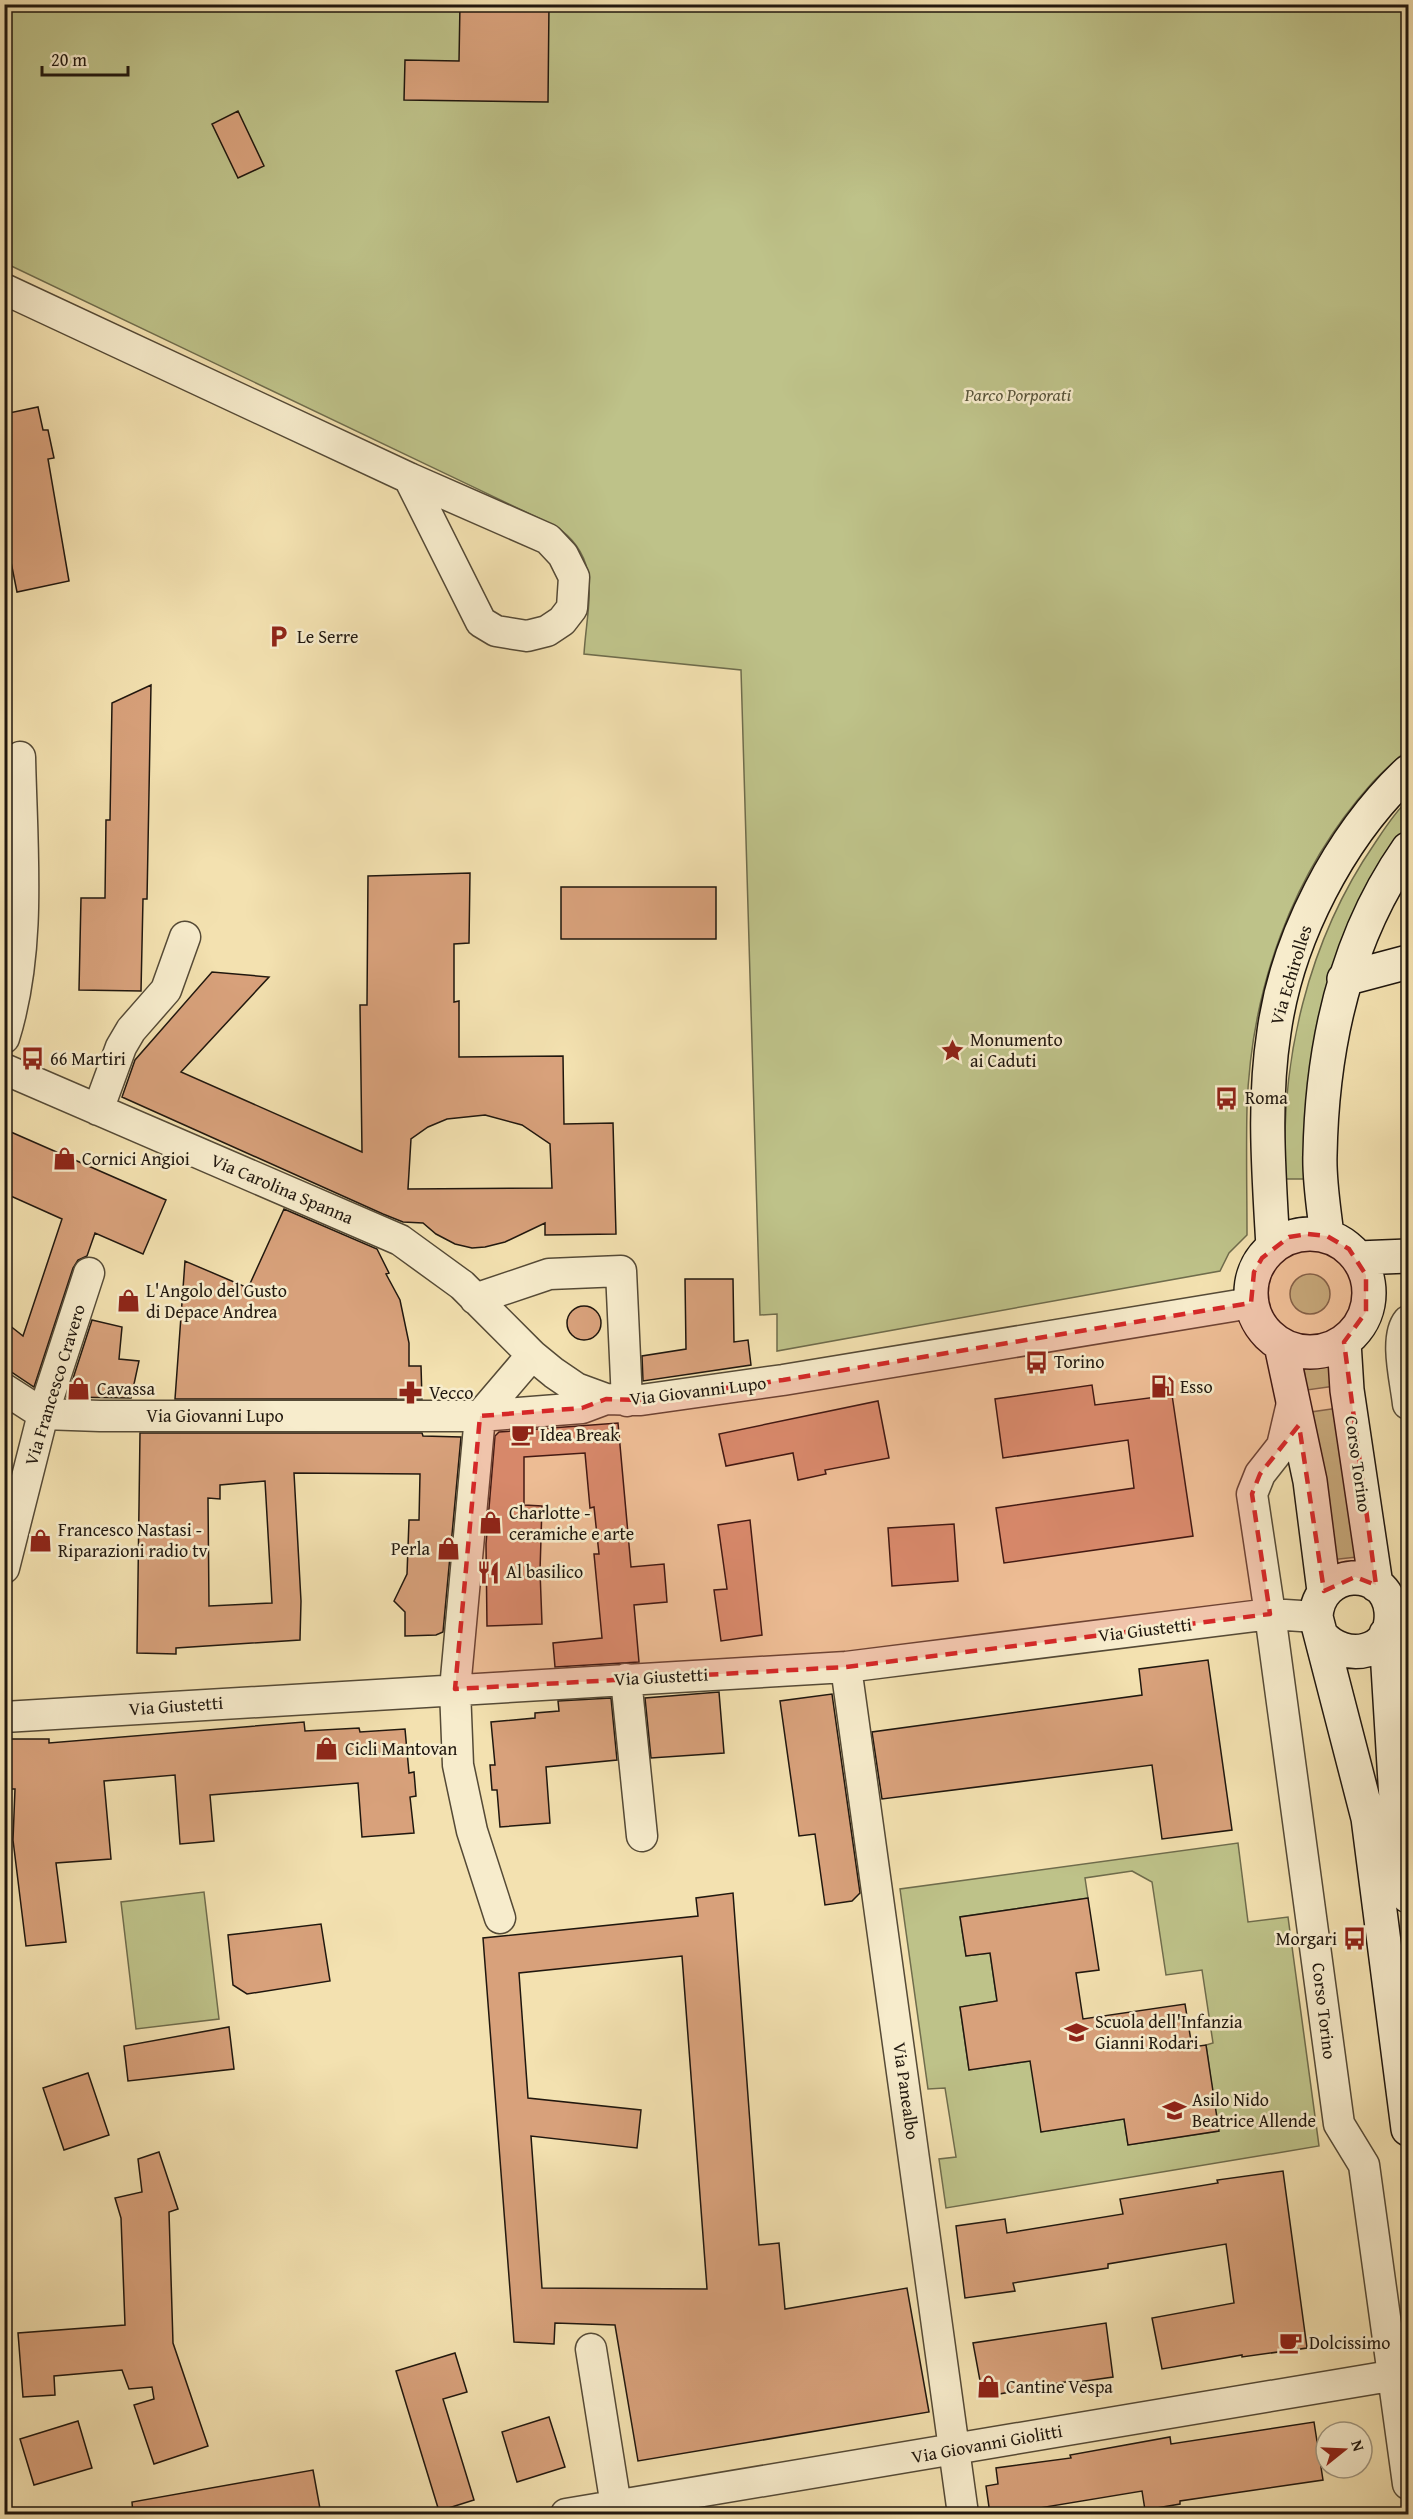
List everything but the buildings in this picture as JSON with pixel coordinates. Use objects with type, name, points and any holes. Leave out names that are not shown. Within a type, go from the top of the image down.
[{"type":"street","points":[[4,289],[409,478],[548,539],[563,555],[574,578],[572,608],[562,621],[547,631],[527,636],[505,634],[481,622],[409,478]]},
{"type":"street","points":[[4,1038],[15,1004],[20,962],[23,896],[20,757]]},
{"type":"street","name":"Via Echirolles","points":[[1273,1247],[1268,1129],[1274,1032],[1284,986],[1320,893],[1342,851],[1384,795],[1408,772]]},
{"type":"street","points":[[1327,1236],[1320,1156],[1324,1074],[1332,1026],[1344,979],[1367,919],[1408,849]]},
{"type":"street","points":[[98,1110],[122,1047],[131,1030],[166,990],[185,937]]},
{"type":"street","points":[[1344,979],[1408,962]]},
{"type":"street","name":"Via Carolina Spanna","points":[[4,1069],[400,1240],[439,1267],[532,1356],[576,1388],[616,1400]]},
{"type":"street","points":[[1308,1234],[1327,1236],[1349,1249],[1358,1258],[1366,1275],[1369,1293],[1366,1312],[1358,1329],[1344,1342],[1329,1350],[1313,1353],[1296,1351],[1281,1345],[1261,1328],[1251,1303],[1254,1272],[1262,1258],[1273,1247],[1289,1237],[1308,1234]]},
{"type":"street","points":[[1358,1258],[1408,1256]]},
{"type":"street","points":[[475,1299],[549,1274],[621,1271],[616,1400]]},
{"type":"street","name":"Via Francesco Cravero","points":[[4,1568],[43,1414],[89,1273]]},
{"type":"street","name":"Via Giovanni Lupo","points":[[43,1414],[480,1416],[582,1408],[616,1400],[805,1377],[1251,1303]]},
{"type":"street","points":[[1408,1321],[1404,1326],[1401,1351],[1408,1404]]},
{"type":"street","name":"Corso Torino","points":[[1344,1342],[1347,1390],[1390,1615],[1397,1815],[1408,1896]]},
{"type":"street","name":"Corso Torino","points":[[1281,1345],[1310,1481],[1320,1614],[1327,1669],[1368,1818],[1408,2129]]},
{"type":"street","points":[[500,1918],[472,1831],[458,1765],[455,1689],[480,1416],[532,1356]]},
{"type":"street","points":[[4,1389],[43,1414]]},
{"type":"street","name":"Corso Torino","points":[[1293,1399],[1282,1446],[1260,1474],[1252,1494],[1339,2124],[1364,2165],[1401,2374],[1408,2484]]},
{"type":"street","points":[[1355,1577],[1366,1580],[1390,1615],[1372,1648],[1353,1653],[1341,1651],[1329,1645],[1320,1614],[1333,1583],[1355,1577]]},
{"type":"street","name":"Via Giustetti","points":[[4,1717],[846,1667],[1270,1614],[1320,1614]]},
{"type":"street","name":"Via Panealbo","points":[[846,1667],[963,2514]]},
{"type":"street","points":[[626,1679],[642,1836]]},
{"type":"street","points":[[591,2349],[608,2509]]},
{"type":"street","name":"Via Giovanni Giolitti","points":[[566,2514],[608,2509],[1401,2374]]},
{"type":"highlighted area","points":[[1308,1234],[1327,1236],[1349,1249],[1366,1275],[1366,1312],[1344,1342],[1376,1585],[1355,1577],[1324,1591],[1299,1425],[1260,1474],[1252,1494],[1270,1614],[846,1667],[455,1689],[480,1416],[582,1408],[606,1399],[641,1400],[783,1380],[1251,1303],[1254,1272],[1262,1258],[1289,1237]]},
{"type":"green space","name":"Parco Porporati","points":[[4,5],[1408,5],[1408,749],[1372,783],[1344,818],[1319,855],[1298,894],[1281,934],[1267,976],[1250,1064],[1247,1108],[1247,1235],[1229,1253],[1220,1271],[777,1351],[777,1314],[760,1315],[741,670],[584,654],[589,600],[586,567],[581,552],[555,526],[5,263]]},
{"type":"green space","points":[[1408,800],[1408,837],[1378,881],[1315,1179],[1286,1179],[1285,1135],[1293,1047],[1316,961],[1332,920],[1352,880],[1386,826]]},
{"type":"green space","points":[[1310,1274],[1324,1280],[1330,1294],[1324,1308],[1310,1314],[1296,1308],[1290,1294],[1296,1280]]},
{"type":"green space","points":[[1339,1365],[1342,1385],[1307,1390],[1304,1369]]},
{"type":"green space","points":[[1345,1407],[1366,1556],[1330,1560],[1311,1412]]},
{"type":"green space","points":[[1238,1843],[1248,1922],[1288,1917],[1319,2146],[946,2208],[939,2159],[956,2157],[945,2088],[928,2089],[900,1889]],"holes":[[[1132,1871],[1152,1882],[1166,1975],[1202,1970],[1213,2043],[1206,2045],[1218,2131],[1128,2145],[1124,2119],[1041,2132],[1037,2060],[969,2070],[960,2007],[997,2001],[990,1953],[966,1956],[960,1917],[1088,1898],[1085,1878]]]},
{"type":"green space","points":[[204,1892],[219,2019],[136,2029],[121,1902]]},
{"type":"place","name":"Le Serre","points":[[279,637]]},
{"type":"place","name":"Monumento ai Caduti","points":[[952,1050]]},
{"type":"place","name":"66 Martiri","points":[[32,1059]]},
{"type":"place","name":"Roma","points":[[1227,1098]]},
{"type":"place","name":"Cornici Angioi","points":[[64,1159]]},
{"type":"place","name":"L'Angolo del Gusto di Depace Andrea","points":[[128,1301]]},
{"type":"place","name":"Torino","points":[[1036,1362]]},
{"type":"place","name":"Esso","points":[[1162,1387]]},
{"type":"place","name":"Cavassa","points":[[79,1389]]},
{"type":"place","name":"Vecco","points":[[411,1393]]},
{"type":"place","name":"Idea Break","points":[[522,1435]]},
{"type":"place","name":"Charlotte - ceramiche e arte","points":[[491,1523]]},
{"type":"place","name":"Francesco Nastasi - Riparazioni radio tv","points":[[40,1540]]},
{"type":"place","name":"Perla","points":[[448,1549]]},
{"type":"place","name":"Al basilico","points":[[488,1572]]},
{"type":"place","name":"Cicli Mantovan","points":[[327,1749]]},
{"type":"place","name":"Morgari","points":[[1355,1939]]},
{"type":"place","name":"Scuola dell'Infanzia Gianni Rodari","points":[[1077,2032]]},
{"type":"place","name":"Asilo Nido Beatrice Allende","points":[[1174,2110]]},
{"type":"place","name":"Dolcissimo","points":[[1291,2343]]},
{"type":"place","name":"Cantine Vespa","points":[[988,2387]]}]
